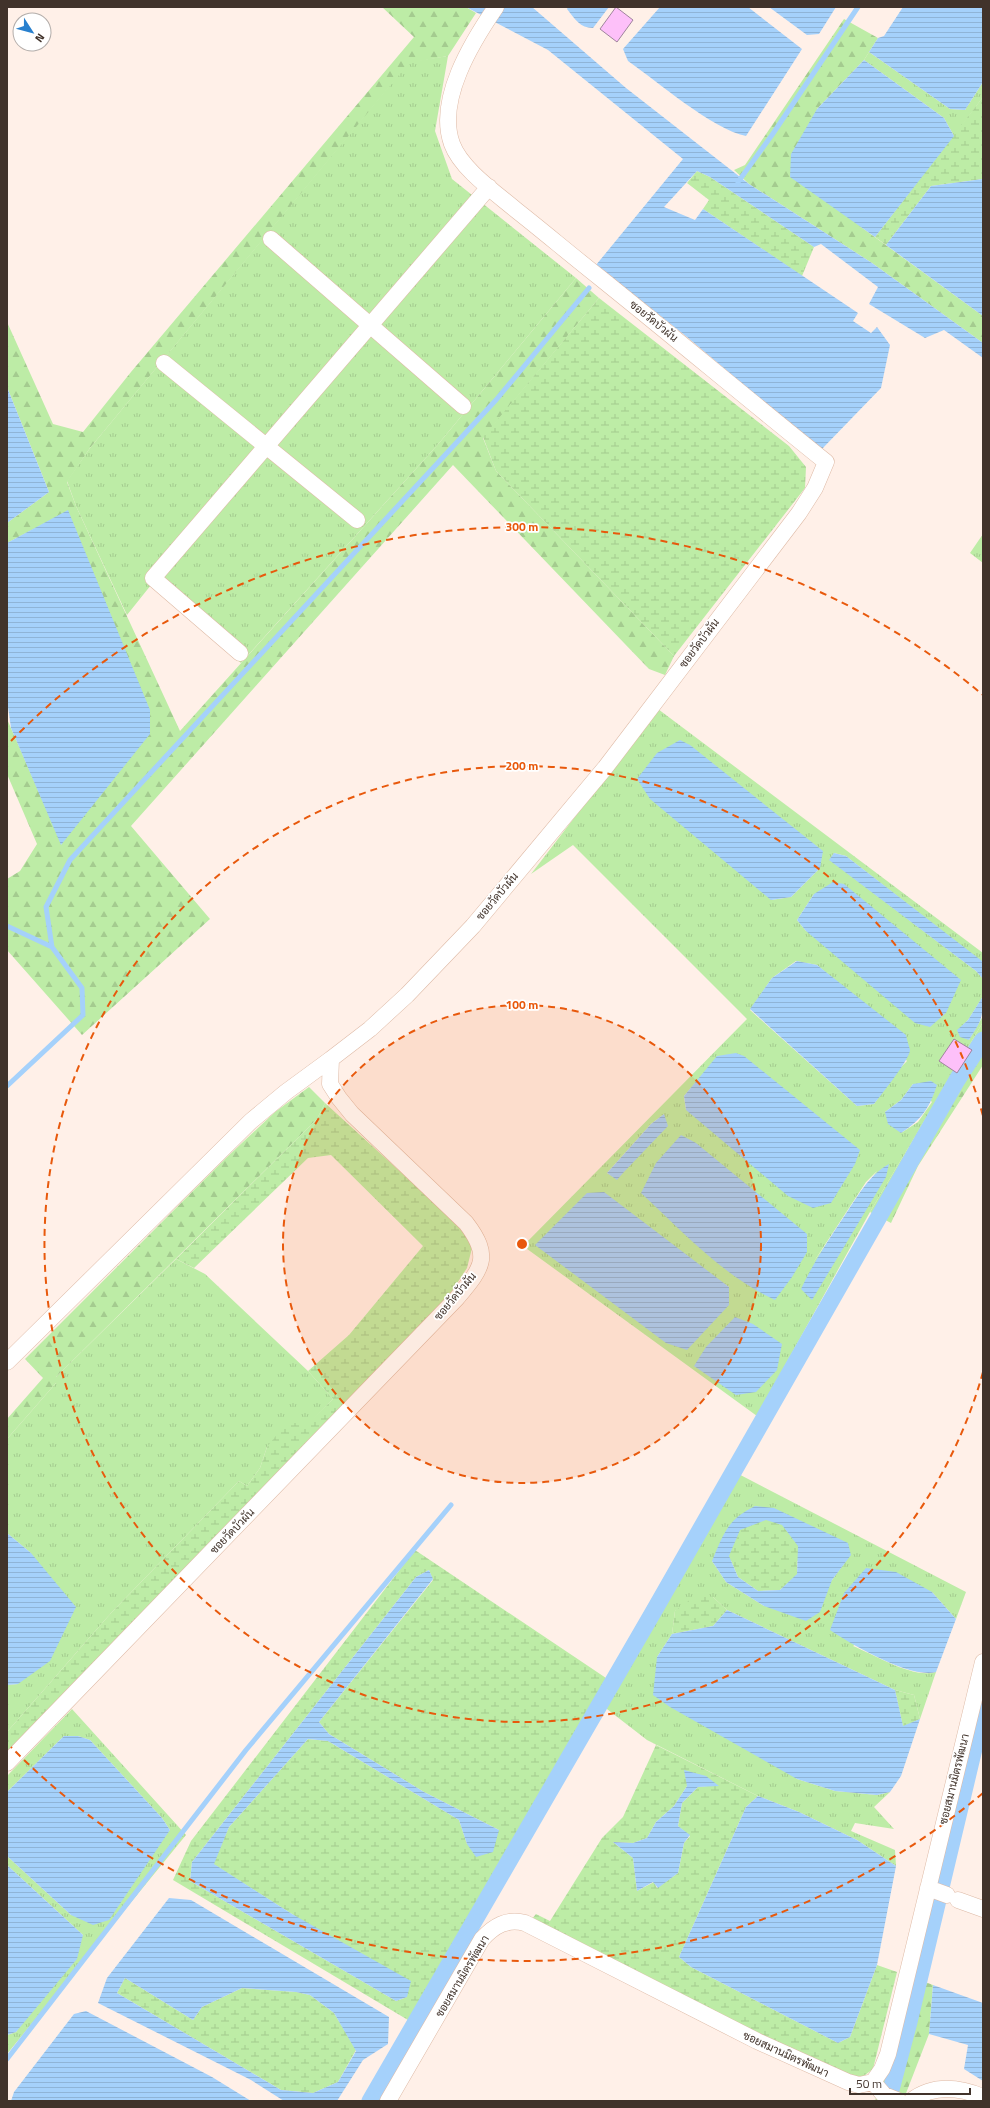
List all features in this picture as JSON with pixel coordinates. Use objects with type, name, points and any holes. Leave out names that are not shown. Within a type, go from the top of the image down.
[{"type":"street","name":"ซอยวัดบัวผัน","points":[[7,1763],[457,1298],[474,1278],[480,1265],[482,1250],[477,1237],[466,1223],[352,1114],[330,1084],[331,1059],[370,1029],[407,995],[473,926],[604,768],[799,513],[815,488],[826,462],[489,187],[462,162],[452,144],[448,121],[450,101],[458,76],[476,37],[496,7]]},
{"type":"street","points":[[240,653],[153,578],[489,187]]},
{"type":"street","points":[[271,238],[463,406]]},
{"type":"street","points":[[164,363],[357,520]]},
{"type":"street","points":[[7,1362],[251,1121],[286,1092],[331,1059]]},
{"type":"street","name":"ซอยสมานมิตรพัฒนา","points":[[388,2101],[482,1939],[492,1928],[516,1920],[525,1923],[757,2042],[848,2082],[859,2085],[873,2082],[882,2069],[888,2054],[983,1662]]},
{"type":"street","points":[[928,1888],[983,1909]]},
{"type":"street","points":[[873,2082],[884,2094],[899,2101]]},
{"type":"street","points":[[911,2101],[921,2094],[935,2089],[950,2088],[967,2090],[983,2097]]},
{"type":"green space","points":[[382,7],[466,7],[476,13],[448,56],[409,63],[90,448],[67,482],[76,506],[180,731],[440,442],[576,278],[599,298],[483,438],[496,471],[674,656],[665,675],[649,669],[453,465],[131,826],[210,919],[82,1035],[7,950],[7,879],[20,871],[37,844],[7,774],[7,719],[62,845],[68,511],[7,543],[7,523],[49,492],[7,387],[7,322],[53,424],[83,432],[131,372],[414,37]]},
{"type":"green space","points":[[844,19],[878,38],[864,60],[817,109],[861,227],[983,316],[983,343],[872,263],[749,184],[734,170],[745,165]]},
{"type":"green space","points":[[869,52],[950,109],[965,110],[983,82],[983,97],[954,136],[944,118],[864,60]]},
{"type":"green space","points":[[448,56],[435,131],[452,179],[576,278],[440,442],[241,663],[151,585],[127,615],[76,506],[67,481],[90,448],[409,62]]},
{"type":"green space","points":[[983,97],[983,179],[931,186],[886,245],[875,237]]},
{"type":"green space","points":[[697,171],[710,177],[814,247],[802,276],[703,209],[709,200],[687,183]]},
{"type":"green space","points":[[599,298],[789,446],[806,467],[805,488],[674,656],[496,471],[483,437]]},
{"type":"green space","points":[[983,534],[983,563],[970,553]]},
{"type":"green space","points":[[658,709],[983,953],[983,963],[846,856],[834,853],[830,860],[976,971],[983,979],[982,998],[968,1020],[958,1030],[969,1040],[983,1016],[983,1022],[870,1212],[757,1416],[523,1246],[747,1019],[573,845],[531,874]],"holes":[[[820,868],[791,897],[771,900]],[[814,894],[806,931],[797,920]],[[796,961],[817,965],[848,991],[907,1061],[897,1071],[874,1104],[857,1106],[750,1010],[772,978]],[[703,1074],[686,1110],[684,1096]],[[913,1084],[932,1102],[918,1122],[901,1133],[885,1112],[901,1100]],[[664,1114],[617,1179],[607,1173],[651,1124]],[[877,1171],[813,1263],[866,1182]],[[720,1281],[729,1287],[729,1305]]]},
{"type":"green space","points":[[983,1022],[983,1065],[918,1166],[891,1223],[870,1212]]},
{"type":"green space","points":[[309,1087],[325,1103],[317,1119],[56,1377],[56,1383],[7,1439],[7,1419],[43,1378],[25,1359],[226,1158],[275,1112]]},
{"type":"green space","points":[[325,1103],[451,1218],[473,1244],[467,1268],[450,1294],[381,1368],[7,1755],[7,1732],[111,1613],[239,1481],[247,1486],[260,1468],[267,1447],[286,1423],[309,1423],[333,1399],[308,1371],[349,1335],[423,1246],[331,1155],[308,1158],[194,1268],[176,1259],[317,1119]]},
{"type":"green space","points":[[176,1259],[205,1274],[308,1371],[333,1399],[309,1424],[267,1447],[260,1468],[247,1486],[239,1481],[111,1613],[7,1732],[7,1685],[18,1684],[31,1553],[7,1533],[7,1439],[56,1383],[56,1377]]},
{"type":"green space","points":[[727,1468],[966,1592],[956,1619],[932,1592],[853,1646],[905,1669],[916,1672],[936,1672],[920,1719],[914,1695],[895,1690],[727,1610],[713,1597],[675,1611],[672,1634],[657,1657],[797,1779],[835,1791],[877,1795],[890,1792],[874,1807],[894,1829],[855,1823],[851,1831],[895,1850],[896,1866],[857,1840],[799,1812],[758,1796],[647,1740],[594,1699]],"holes":[[[712,1561],[846,1561],[832,1580],[764,1606],[726,1582]]]},
{"type":"green space","points":[[766,1520],[782,1525],[798,1546],[797,1575],[780,1590],[758,1591],[738,1577],[729,1556],[740,1530]]},
{"type":"green space","points":[[415,1550],[606,1678],[413,2023],[173,1880],[191,1841]],"holes":[[[429,1570],[433,1580],[319,1722],[329,1734],[424,1792],[499,1830],[467,1844],[459,1820],[328,1741],[308,1739],[229,1827],[213,1864],[292,1914],[407,1997],[396,2001],[190,1881],[192,1862],[416,1577]]]},
{"type":"green space","points":[[695,1596],[713,1597],[727,1610],[713,1626],[672,1634],[675,1611]]},
{"type":"green space","points":[[895,1690],[914,1695],[920,1719],[903,1727]]},
{"type":"green space","points":[[72,1709],[186,1835],[7,2054],[7,2035],[16,2032],[83,1935],[7,1865],[7,1856],[71,1915],[170,1830],[162,1818],[90,1740],[78,1736],[64,1736],[7,1792],[7,1776]]},
{"type":"green space","points":[[656,1745],[758,1796],[746,1807],[679,1957],[691,1967],[838,2043],[850,2037],[877,1965],[897,1972],[873,2069],[861,2078],[839,2073],[531,1920],[536,1914],[550,1921],[602,1838],[623,1817]],"holes":[[[718,1785],[698,1787],[682,1803],[678,1826],[690,1836],[684,1843],[678,1873],[657,1888],[654,1882],[637,1891],[633,1858],[613,1842],[633,1843],[647,1838],[656,1822],[674,1806],[687,1786]]]},
{"type":"green space","points":[[912,1977],[933,1985],[929,2034],[903,2101],[875,2101]]},
{"type":"green space","points":[[125,1978],[193,2020],[202,2007],[242,1988],[296,1992],[310,1995],[334,2013],[356,2050],[338,2082],[313,2093],[281,2090],[117,1993]]},
{"type":"water","points":[[466,7],[532,7],[626,88],[749,184],[872,263],[983,343],[983,358],[944,330],[925,338],[869,304],[878,287],[821,244],[814,247],[710,177],[697,171],[664,207],[695,220],[703,209],[858,313],[853,321],[871,333],[877,327],[890,345],[881,388],[821,450],[687,337],[596,265],[683,159],[548,50]]},
{"type":"water","points":[[568,7],[609,7],[593,28],[588,28],[578,22],[567,9]]},
{"type":"water","points":[[660,7],[748,7],[802,49],[746,136],[732,132],[702,115],[628,61],[623,49]]},
{"type":"water","points":[[769,7],[836,7],[819,34],[807,35]]},
{"type":"water","points":[[903,7],[983,7],[983,82],[965,110],[950,109],[869,52],[878,38],[884,36]]},
{"type":"water","points":[[864,60],[944,118],[954,136],[875,237],[790,177],[791,154],[817,109]]},
{"type":"water","points":[[983,179],[983,316],[886,245],[931,186]]},
{"type":"water","points":[[7,387],[49,492],[7,523]]},
{"type":"water","points":[[68,510],[150,710],[150,734],[61,845],[11,728],[7,700],[7,543]]},
{"type":"water","points":[[680,740],[690,745],[823,851],[820,868],[791,897],[771,900],[650,799],[637,779],[657,753]]},
{"type":"water","points":[[834,853],[846,856],[982,961],[983,979],[976,971],[829,860]]},
{"type":"water","points":[[833,882],[844,884],[961,980],[946,1013],[930,1027],[915,1023],[806,931],[797,920],[814,894]]},
{"type":"water","points":[[797,961],[817,965],[906,1035],[910,1050],[909,1055],[895,1077],[874,1104],[857,1106],[750,1009],[772,978]]},
{"type":"water","points":[[983,996],[982,1015],[976,1028],[969,1040],[960,1037],[957,1030],[968,1020]]},
{"type":"water","points":[[736,1053],[744,1056],[860,1150],[855,1164],[831,1203],[813,1208],[788,1196],[686,1110],[684,1096],[717,1056]]},
{"type":"water","points":[[931,1081],[937,1085],[928,1107],[920,1118],[901,1133],[888,1124],[885,1112],[901,1100],[913,1084]]},
{"type":"water","points":[[664,1114],[668,1126],[617,1180],[607,1173],[651,1124]]},
{"type":"water","points":[[681,1135],[696,1143],[807,1234],[807,1252],[792,1277],[775,1300],[738,1279],[721,1266],[688,1238],[641,1193],[656,1163]]},
{"type":"water","points":[[889,1164],[886,1177],[812,1300],[801,1289],[816,1260],[869,1180]]},
{"type":"water","points":[[604,1192],[729,1287],[729,1305],[687,1350],[666,1343],[535,1245],[587,1193]]},
{"type":"water","points":[[735,1317],[753,1324],[782,1344],[777,1370],[756,1392],[736,1395],[694,1366],[706,1347]]},
{"type":"water","points":[[755,1506],[774,1508],[848,1543],[851,1555],[832,1580],[820,1612],[806,1621],[764,1606],[726,1582],[712,1561],[723,1535],[732,1522]],"holes":[[[766,1520],[782,1525],[798,1546],[797,1574],[780,1590],[758,1591],[738,1577],[729,1556],[740,1530]]]},
{"type":"water","points":[[7,1533],[31,1553],[76,1607],[50,1661],[18,1684],[7,1685]]},
{"type":"water","points":[[866,1568],[896,1572],[932,1592],[956,1619],[936,1672],[925,1673],[897,1666],[852,1644],[830,1630],[844,1593]]},
{"type":"water","points":[[429,1570],[433,1579],[319,1722],[329,1734],[424,1792],[499,1830],[493,1852],[476,1857],[467,1844],[459,1820],[328,1741],[308,1739],[229,1827],[214,1864],[292,1914],[411,1981],[407,1997],[396,2001],[190,1881],[192,1862],[416,1577]]},
{"type":"water","points":[[727,1610],[895,1690],[903,1726],[920,1719],[901,1776],[890,1792],[877,1795],[835,1791],[797,1779],[670,1707],[653,1695],[657,1657],[672,1634],[713,1626]]},
{"type":"water","points":[[64,1736],[78,1736],[90,1740],[162,1818],[170,1830],[109,1920],[93,1925],[71,1915],[7,1856],[7,1792]]},
{"type":"water","points":[[684,1770],[706,1776],[719,1786],[698,1787],[682,1803],[678,1826],[690,1835],[684,1843],[678,1873],[658,1888],[653,1882],[637,1891],[633,1858],[613,1842],[633,1843],[647,1838],[656,1822],[674,1806],[687,1786]]},
{"type":"water","points":[[758,1796],[799,1812],[857,1840],[896,1866],[877,1965],[850,2037],[838,2043],[691,1967],[679,1957],[746,1807]]},
{"type":"water","points":[[7,1865],[83,1935],[77,1959],[16,2032],[7,2035]]},
{"type":"water","points":[[169,1898],[191,1900],[389,2017],[388,2044],[363,2060],[337,2101],[284,2101],[251,2080],[98,2003],[107,1978]],"holes":[[[125,1978],[193,2020],[202,2007],[242,1988],[296,1992],[310,1995],[334,2013],[356,2051],[338,2082],[313,2093],[281,2090],[117,1993]]]},
{"type":"water","points":[[933,1985],[983,2003],[983,2081],[964,2069],[968,2045],[929,2034]]},
{"type":"water","points":[[86,2011],[212,2077],[251,2101],[11,2101],[14,2092],[74,2014]]},
{"type":"building","points":[[616,7],[633,20],[617,42],[600,29]]},
{"type":"building","points":[[954,1039],[972,1050],[957,1073],[939,1061]]},
{"type":"waterway","points":[[738,182],[772,135],[858,7]]},
{"type":"waterway","points":[[52,947],[46,907],[70,860],[496,400],[589,288]]},
{"type":"waterway","points":[[7,926],[52,947],[82,988],[83,1015],[7,1086]]},
{"type":"waterway","points":[[370,2101],[655,1609],[957,1080],[983,1040]]},
{"type":"waterway","points":[[7,2059],[246,1750],[451,1505]]},
{"type":"waterway","points":[[888,2101],[909,2022],[983,1711]]}]
